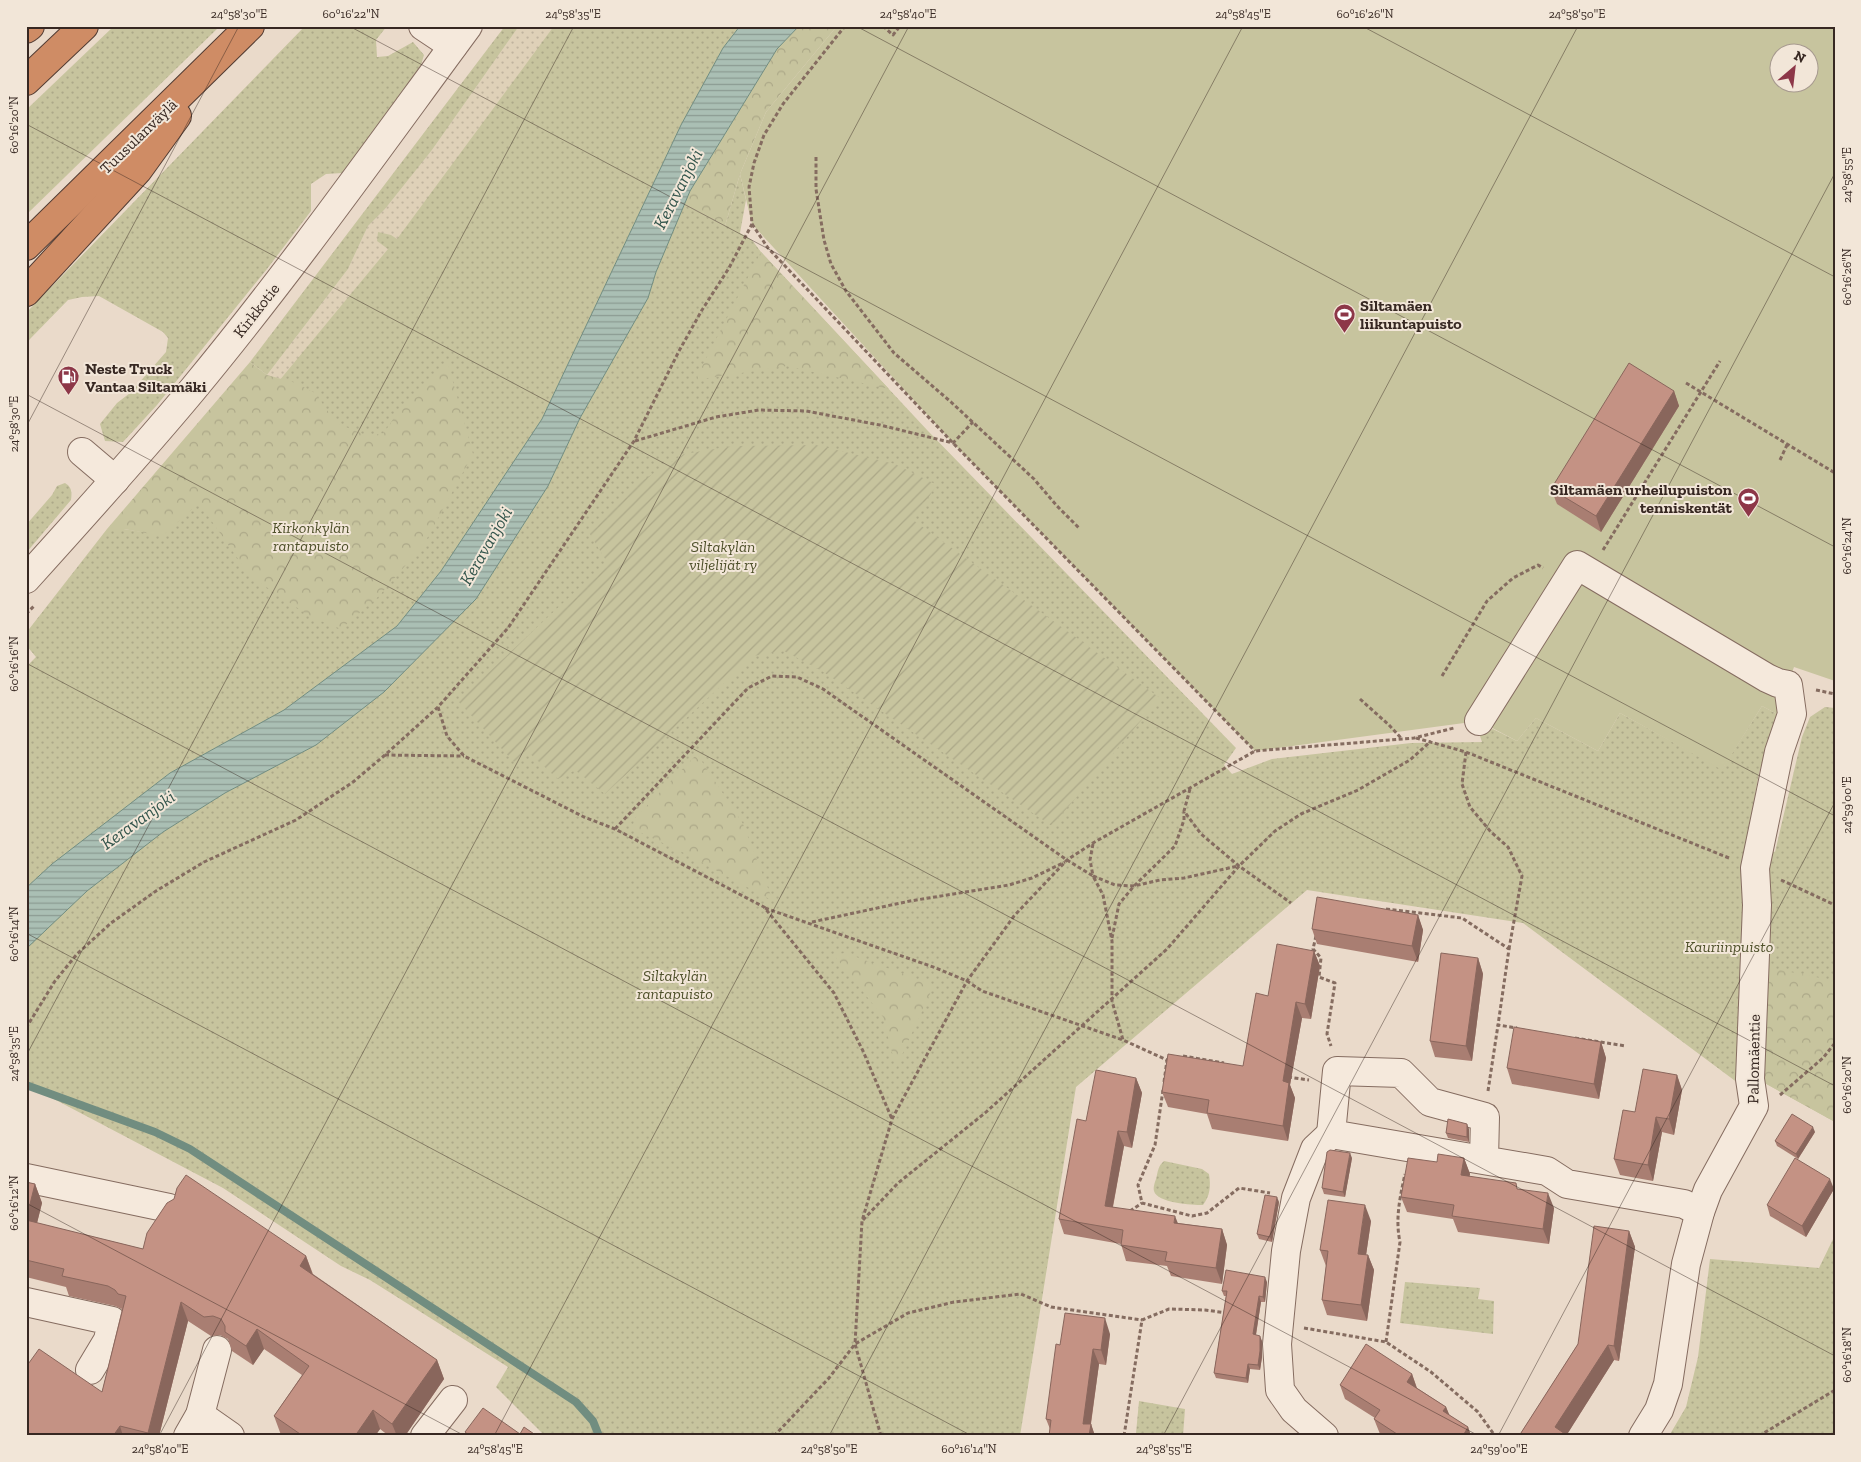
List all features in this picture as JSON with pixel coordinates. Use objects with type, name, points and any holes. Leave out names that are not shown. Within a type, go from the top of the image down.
[{"type":"highway","points":[[26,29],[30,26]]},
{"type":"highway","points":[[26,81],[84,26]]},
{"type":"highway","name":"Tuusulanväylä","points":[[26,246],[250,26]]},
{"type":"highway","points":[[26,292],[138,170],[224,52]]},
{"type":"street","points":[[423,26],[461,36]]},
{"type":"street","name":"Kirkkotie","points":[[26,578],[115,480],[194,388],[267,297],[461,36]]},
{"type":"street","points":[[82,452],[115,480]]},
{"type":"street","points":[[1479,721],[1579,577]]},
{"type":"street","name":"Pallomäentie","points":[[1579,577],[1767,678],[1788,685],[1792,714],[1779,752],[1755,868],[1757,905],[1750,1079],[1754,1106],[1708,1190],[1700,1212],[1686,1264],[1668,1384],[1659,1410],[1643,1436]]},
{"type":"street","points":[[1323,1436],[1294,1410],[1280,1390],[1277,1344],[1286,1251],[1296,1198],[1315,1149],[1331,1134],[1337,1077],[1401,1072],[1430,1102],[1485,1117],[1484,1160]]},
{"type":"street","points":[[1331,1134],[1547,1171],[1567,1184],[1684,1204],[1700,1212]]},
{"type":"street","points":[[26,1178],[169,1208]]},
{"type":"street","points":[[26,1302],[112,1321],[108,1340],[90,1370]]},
{"type":"street","points":[[217,1350],[194,1426],[230,1436]]},
{"type":"street","points":[[425,1436],[453,1400]]},
{"type":"path","points":[[845,26],[783,104],[764,135],[754,162],[749,188],[752,224],[768,248],[953,443],[1255,752]]},
{"type":"path","points":[[883,26],[893,35],[900,26]]},
{"type":"path","points":[[816,157],[816,189],[824,240],[831,264],[846,291],[894,353],[1034,480],[1079,528]]},
{"type":"path","points":[[26,1028],[55,981],[77,954],[112,923],[156,891],[204,862],[296,820],[353,782],[386,755],[438,707],[508,628],[634,441],[679,351],[729,268],[752,224]]},
{"type":"path","points":[[1442,676],[1487,601],[1513,578],[1538,565],[1579,577],[1720,361]]},
{"type":"path","points":[[1686,383],[1835,474]]},
{"type":"path","points":[[634,441],[716,417],[759,410],[806,411],[880,425],[953,443]]},
{"type":"path","points":[[953,443],[972,422]]},
{"type":"path","points":[[1780,460],[1787,445]]},
{"type":"path","points":[[615,829],[748,688],[772,676],[797,676],[823,689],[1067,860],[1093,876],[1115,885],[1134,886],[1239,866]]},
{"type":"path","points":[[1360,699],[1402,739]]},
{"type":"path","points":[[438,707],[447,736],[464,756],[584,817],[615,829],[764,908],[810,922],[967,981],[982,991],[1123,1040],[1167,1060],[1173,1058]]},
{"type":"path","points":[[810,922],[910,901],[1009,885],[1032,878],[1067,860],[1093,843],[1255,752],[1414,738],[1479,721]]},
{"type":"path","points":[[1414,738],[1466,752],[1755,868],[1835,905]]},
{"type":"path","points":[[862,1221],[898,1183],[985,1113],[1112,1001],[1167,949],[1239,866],[1275,831],[1301,814],[1358,790],[1410,760],[1431,742]]},
{"type":"path","points":[[1466,752],[1462,784],[1470,807],[1491,832],[1508,847],[1522,876],[1509,949],[1485,1117]]},
{"type":"path","points":[[386,755],[464,756]]},
{"type":"path","points":[[1123,1040],[1112,1001],[1112,941],[1119,904],[1134,886],[1175,846],[1184,820],[1184,811],[1191,788]]},
{"type":"path","points":[[1184,811],[1201,834],[1239,866],[1291,903]]},
{"type":"path","points":[[1093,843],[1090,860],[1093,876],[1103,895],[1112,941]]},
{"type":"path","points":[[881,1436],[855,1344],[862,1221],[892,1118],[967,981],[1014,916],[1067,860]]},
{"type":"path","points":[[764,908],[834,993],[863,1051],[892,1118]]},
{"type":"path","points":[[1385,909],[1462,918],[1509,949]]},
{"type":"path","points":[[1280,1076],[1337,1077],[1327,1034],[1335,982],[1319,977],[1321,958],[1314,949],[1316,933]]},
{"type":"path","points":[[1498,1025],[1518,1028]]},
{"type":"path","points":[[1567,1036],[1626,1046]]},
{"type":"path","points":[[1754,1106],[1777,1097],[1823,1058],[1835,1043]]},
{"type":"path","points":[[1179,1056],[1220,1062],[1228,1065]]},
{"type":"path","points":[[1142,1203],[1138,1185],[1155,1144],[1167,1060]]},
{"type":"path","points":[[1386,1342],[1400,1242],[1397,1230],[1399,1206],[1410,1148]]},
{"type":"path","points":[[1126,1212],[1142,1203],[1192,1216],[1207,1213],[1239,1188],[1296,1198]]},
{"type":"path","points":[[774,1436],[829,1378],[855,1344],[908,1313],[954,1302],[1021,1294],[1051,1307],[1142,1320]]},
{"type":"path","points":[[1759,1436],[1835,1390]]},
{"type":"shaded area","points":[[519,26],[658,26],[449,293],[384,433],[267,375],[348,269],[368,226],[385,209],[432,150]]},
{"type":"green space","points":[[114,26],[220,26],[26,215],[26,110]]},
{"type":"green space","points":[[305,26],[387,26],[376,40],[377,57],[388,56],[413,42],[424,55],[421,65],[342,173],[326,174],[311,184],[311,211],[267,269],[157,405],[123,442],[105,441],[100,424],[117,403],[130,393],[166,352],[168,338],[163,332],[99,296],[68,300],[26,345],[26,313]]},
{"type":"green space","points":[[505,26],[519,26],[432,150],[385,209],[368,226],[348,269],[267,375],[250,362]]},
{"type":"green space","name":"Kirkonkylän rantapuisto","points":[[554,26],[740,26],[723,48],[681,125],[542,419],[441,571],[397,626],[284,710],[170,773],[52,864],[26,888],[26,667],[36,657],[26,645],[26,633],[107,529],[124,529],[149,533],[194,484],[388,249],[377,241],[378,232],[391,235],[397,239]]},
{"type":"green space","points":[[799,26],[837,26],[766,112],[740,174],[725,226],[684,204],[690,191],[777,49]]},
{"type":"green space","name":"Siltamäen liikuntapuisto","points":[[837,26],[1835,26],[1835,681],[1794,667],[1777,714],[1762,706],[1722,770],[1620,713],[1598,751],[1536,718],[1517,741],[1479,721],[1255,751],[953,443],[752,224],[740,174],[766,112]]},
{"type":"green space","name":"Siltakylän rantapuisto","points":[[740,174],[746,200],[740,233],[752,240],[761,252],[928,431],[1236,748],[1224,765],[1232,774],[1272,759],[1411,743],[1482,742],[1479,733],[1493,729],[1517,741],[1536,718],[1598,751],[1620,713],[1722,769],[1762,706],[1777,714],[1759,773],[1747,840],[1775,852],[1802,737],[1810,717],[1825,707],[1835,708],[1835,1122],[1761,1081],[1742,1086],[1523,923],[1307,890],[1076,1087],[1020,1436],[545,1436],[496,1387],[508,1367],[370,1280],[341,1266],[223,1188],[33,1088],[26,1092],[26,949],[28,946],[87,891],[163,832],[225,793],[316,745],[384,692],[476,599],[548,486],[580,418],[648,298],[656,272],[684,204],[725,226]]},
{"type":"green space","points":[[761,252],[889,389],[787,366],[695,380]]},
{"type":"green space","points":[[250,362],[267,375],[296,383],[315,393],[336,423],[368,436],[384,433],[399,410],[448,364],[473,454],[424,544],[379,596],[341,629],[311,617],[250,576],[199,503],[162,536],[124,529],[107,529]]},
{"type":"green space","name":"Siltakylän viljelijät ry","points":[[816,445],[895,464],[937,485],[913,520],[1160,698],[1052,826],[822,671],[784,651],[753,656],[605,794],[575,770],[558,779],[528,752],[514,762],[458,701],[607,562],[588,531],[640,482],[684,454],[733,446]]},
{"type":"green space","points":[[65,483],[71,490],[71,500],[26,553],[26,525],[52,495],[57,486]]},
{"type":"green space","points":[[697,754],[743,824],[773,901],[684,853],[633,829],[634,819]]},
{"type":"green space","points":[[845,953],[934,985],[896,1068],[883,1017],[834,955]]},
{"type":"green space","points":[[1770,968],[1835,981],[1835,1122],[1761,1081]]},
{"type":"green space","points":[[1164,1161],[1202,1169],[1209,1174],[1209,1191],[1203,1205],[1168,1201],[1157,1195],[1154,1191],[1154,1185],[1159,1167]]},
{"type":"green space","points":[[1835,1235],[1835,1436],[1669,1436],[1686,1407],[1698,1357],[1710,1259],[1819,1268]]},
{"type":"green space","points":[[1405,1282],[1480,1288],[1478,1299],[1494,1301],[1493,1334],[1400,1323]]},
{"type":"green space","points":[[1139,1401],[1185,1409],[1183,1436],[1136,1433]]},
{"type":"water","name":"Keravanjoki","points":[[740,26],[799,26],[777,49],[690,191],[656,272],[648,298],[580,418],[548,486],[476,599],[384,692],[316,745],[225,793],[163,832],[87,891],[26,949],[26,888],[52,864],[170,773],[284,710],[397,626],[441,571],[542,419],[681,125],[723,48]]},
{"type":"building","points":[[1629,363],[1674,391],[1596,516],[1551,489]]},
{"type":"building","points":[[1317,897],[1418,915],[1412,946],[1312,929]]},
{"type":"building","points":[[1277,944],[1314,951],[1305,1004],[1296,1002],[1283,1081],[1289,1083],[1283,1126],[1207,1113],[1209,1100],[1162,1092],[1168,1054],[1243,1066],[1256,993],[1268,996]]},
{"type":"building","points":[[1441,953],[1478,958],[1466,1046],[1430,1041]]},
{"type":"building","points":[[1514,1027],[1601,1042],[1594,1084],[1507,1068]]},
{"type":"building","points":[[1643,1069],[1677,1075],[1669,1119],[1656,1117],[1648,1165],[1614,1159],[1623,1110],[1635,1112]]},
{"type":"building","points":[[1096,1070],[1136,1078],[1127,1132],[1118,1131],[1105,1206],[1175,1216],[1174,1223],[1222,1229],[1216,1268],[1165,1261],[1167,1252],[1121,1245],[1123,1230],[1059,1219],[1077,1119],[1086,1121]]},
{"type":"building","points":[[1792,1114],[1813,1127],[1796,1154],[1775,1141]]},
{"type":"building","points":[[1448,1119],[1467,1124],[1467,1137],[1446,1133]]},
{"type":"building","points":[[1330,1150],[1350,1153],[1343,1192],[1322,1188],[1327,1152]]},
{"type":"building","points":[[1438,1154],[1464,1158],[1461,1175],[1516,1183],[1517,1189],[1548,1193],[1543,1229],[1452,1216],[1454,1205],[1401,1197],[1408,1158],[1437,1162]]},
{"type":"building","points":[[1795,1158],[1830,1179],[1802,1226],[1767,1205]]},
{"type":"building","points":[[186,1175],[306,1256],[300,1266],[437,1360],[392,1424],[373,1410],[355,1436],[303,1436],[274,1416],[309,1366],[257,1329],[246,1346],[225,1332],[225,1326],[221,1319],[213,1316],[204,1317],[181,1302],[148,1433],[120,1426],[113,1436],[26,1436],[26,1367],[39,1349],[102,1392],[126,1296],[118,1294],[108,1286],[62,1276],[64,1269],[26,1260],[26,1220],[143,1249],[147,1233],[167,1203],[174,1199],[177,1188]]},
{"type":"building","points":[[26,1182],[35,1184],[26,1220]]},
{"type":"building","points":[[1265,1195],[1277,1197],[1270,1237],[1257,1234]]},
{"type":"building","points":[[1328,1200],[1365,1205],[1358,1254],[1368,1255],[1361,1305],[1322,1300],[1328,1251],[1320,1250]]},
{"type":"building","points":[[1594,1226],[1629,1231],[1614,1346],[1608,1345],[1555,1427],[1565,1434],[1564,1436],[1519,1436],[1578,1344]]},
{"type":"building","points":[[1226,1270],[1265,1277],[1263,1297],[1259,1296],[1253,1334],[1260,1336],[1258,1365],[1248,1364],[1246,1378],[1214,1373],[1227,1291],[1222,1291]]},
{"type":"building","points":[[1065,1313],[1105,1318],[1101,1350],[1093,1349],[1083,1424],[1091,1424],[1089,1436],[1049,1436],[1051,1420],[1046,1419],[1056,1344],[1060,1345]]},
{"type":"building","points":[[1366,1344],[1412,1374],[1407,1382],[1446,1407],[1443,1411],[1468,1427],[1464,1434],[1467,1436],[1400,1436],[1374,1419],[1380,1410],[1340,1385]]},
{"type":"building","points":[[483,1408],[520,1434],[524,1427],[537,1436],[470,1436],[465,1432]]},
{"type":"waterway","points":[[26,1085],[155,1132],[190,1149],[576,1402],[593,1421],[599,1436]]},
{"type":"place","name":"Siltamäen liikuntapuisto","points":[[1344,333]]},
{"type":"place","name":"Neste Truck Vantaa Siltamäki","points":[[69,396]]},
{"type":"place","name":"Siltamäen urheilupuiston tenniskentät","points":[[1748,517]]},
{"type":"park label","name":"Kauriinpuisto","points":[[1729,946]]}]
